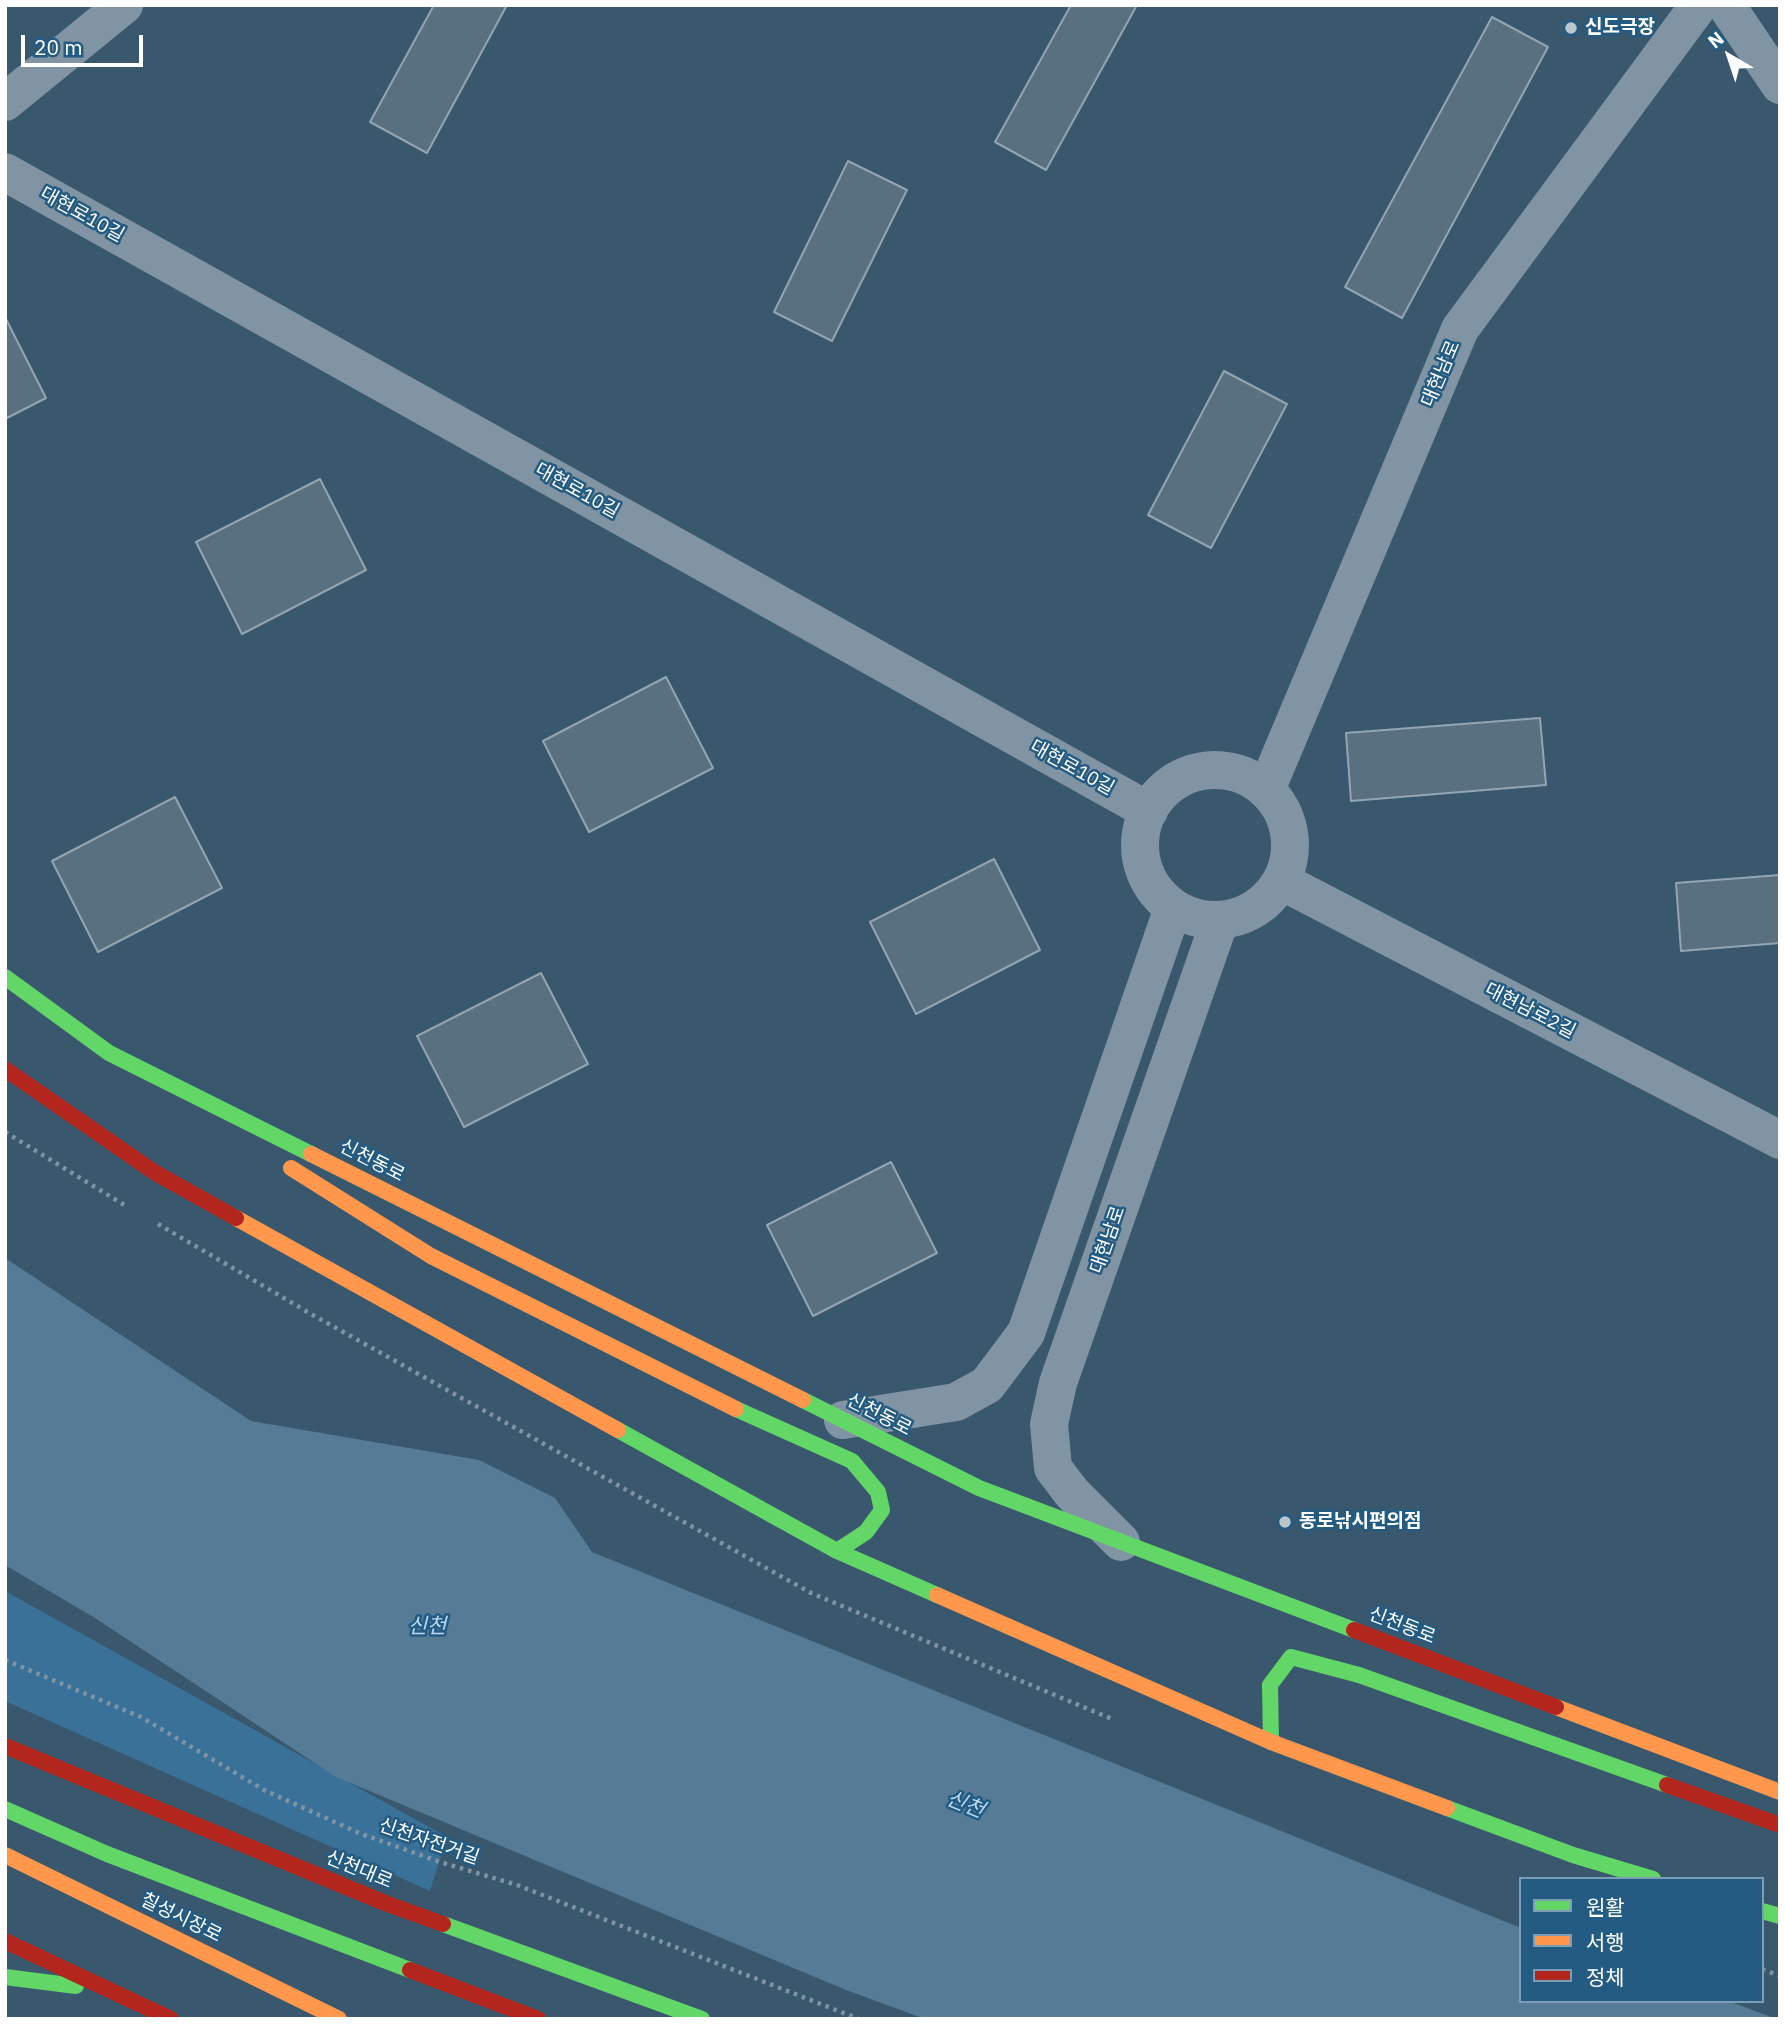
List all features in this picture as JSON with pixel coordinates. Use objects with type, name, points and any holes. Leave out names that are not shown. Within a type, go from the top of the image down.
[{"type":"main road","name":"신천동로","points":[[5,977],[109,1053],[979,1488],[1780,1791]]},
{"type":"main road","points":[[109,1053],[247,1140]]},
{"type":"main road","points":[[5,1069],[154,1172],[837,1550],[1271,1742],[1573,1855],[1646,1877]]},
{"type":"main road","points":[[281,1162],[431,1256],[749,1415],[852,1461],[878,1492],[882,1510],[866,1532],[837,1550]]},
{"type":"main road","points":[[1271,1742],[1270,1685],[1291,1657],[1359,1675],[1780,1825]]},
{"type":"main road","name":"신천대로","points":[[5,1746],[385,1903],[702,2019]]},
{"type":"main road","points":[[5,1809],[107,1853],[538,2019]]},
{"type":"main road","name":"칠성시장로","points":[[5,1855],[339,2019]]},
{"type":"main road","points":[[5,1941],[171,2019]]},
{"type":"main road","points":[[5,1977],[110,1991]]},
{"type":"street","points":[[5,102],[124,5]]},
{"type":"street","name":"대현남로","points":[[1266,790],[1460,329],[1699,5]]},
{"type":"street","points":[[1726,5],[1780,85]]},
{"type":"street","name":"대현로10길","points":[[5,172],[1149,811]]},
{"type":"street","points":[[1222,770],[1246,776],[1266,790],[1282,810],[1289,833],[1289,858],[1281,881],[1265,901],[1244,914],[1220,920],[1196,918],[1173,908],[1155,891],[1144,870],[1139,845],[1143,821],[1156,799],[1174,782],[1197,773],[1222,770]]},
{"type":"street","name":"대현남로2길","points":[[1281,881],[1780,1140]]},
{"type":"street","points":[[843,1420],[956,1402],[988,1385],[1026,1333],[1173,908]]},
{"type":"street","name":"대현남로","points":[[1121,1542],[1072,1493],[1053,1468],[1049,1424],[1058,1384],[1220,920]]},
{"type":"path","name":"신천자전거길","points":[[5,1660],[141,1717],[264,1790],[359,1833],[517,1885],[859,2019]]},
{"type":"shaded area","points":[[5,1591],[447,1837],[430,1891],[5,1701]]},
{"type":"water","name":"신천","points":[[5,1258],[251,1421],[479,1460],[555,1498],[592,1552],[1519,1927],[1519,2003],[1733,2003],[1777,2019],[925,2019],[846,1990],[336,1777],[95,1618],[5,1565]]},
{"type":"building","points":[[434,5],[507,5],[427,153],[370,122]]},
{"type":"building","points":[[1071,5],[1137,5],[1046,170],[995,142]]},
{"type":"building","points":[[1492,17],[1548,47],[1402,318],[1345,287]]},
{"type":"building","points":[[848,161],[907,190],[832,341],[774,312]]},
{"type":"building","points":[[5,317],[46,398],[5,419]]},
{"type":"building","points":[[1224,371],[1287,404],[1211,548],[1148,515]]},
{"type":"building","points":[[320,479],[366,570],[242,634],[196,542]]},
{"type":"building","points":[[666,677],[713,768],[589,832],[543,741]]},
{"type":"building","points":[[1540,718],[1546,785],[1351,801],[1346,733]]},
{"type":"building","points":[[175,797],[222,888],[98,952],[52,861]]},
{"type":"building","points":[[994,859],[1040,950],[916,1014],[870,922]]},
{"type":"building","points":[[1780,875],[1780,943],[1681,951],[1676,883]]},
{"type":"building","points":[[541,973],[588,1064],[464,1127],[417,1036]]},
{"type":"building","points":[[891,1162],[937,1253],[813,1316],[767,1225]]},
{"type":"traffic: fast","points":[[5,977],[109,1053],[311,1154]]},
{"type":"traffic: fast","points":[[803,1400],[979,1488],[1354,1630]]},
{"type":"traffic: fast","points":[[736,1409],[852,1461],[878,1492],[882,1510],[866,1532],[837,1551]]},
{"type":"traffic: fast","points":[[618,1430],[837,1551],[937,1595]]},
{"type":"traffic: fast","points":[[1271,1742],[1270,1685],[1291,1657],[1359,1675],[1667,1785]]},
{"type":"traffic: fast","points":[[1447,1808],[1573,1855],[1646,1877]]},
{"type":"traffic: fast","points":[[5,1809],[107,1854],[410,1970]]},
{"type":"traffic: fast","points":[[1764,1912],[1780,1916]]},
{"type":"traffic: fast","points":[[443,1924],[702,2019]]},
{"type":"traffic: fast","points":[[5,1977],[76,1986]]},
{"type":"traffic: slow","points":[[311,1154],[803,1400]]},
{"type":"traffic: slow","points":[[291,1168],[431,1256],[736,1409]]},
{"type":"traffic: slow","points":[[236,1218],[618,1430]]},
{"type":"traffic: slow","points":[[937,1595],[1271,1742],[1447,1808]]},
{"type":"traffic: slow","points":[[1556,1707],[1780,1792]]},
{"type":"traffic: slow","points":[[5,1855],[339,2019]]},
{"type":"traffic: jam","points":[[5,1069],[154,1172],[236,1218]]},
{"type":"traffic: jam","points":[[1354,1630],[1556,1707]]},
{"type":"traffic: jam","points":[[5,1746],[385,1903],[443,1924]]},
{"type":"traffic: jam","points":[[1667,1785],[1780,1825]]},
{"type":"traffic: jam","points":[[5,1941],[171,2019]]},
{"type":"traffic: jam","points":[[410,1970],[538,2019]]},
{"type":"place","name":"신도극장","points":[[1571,28]]},
{"type":"place","name":"동로낚시편의점","points":[[1285,1522]]}]
